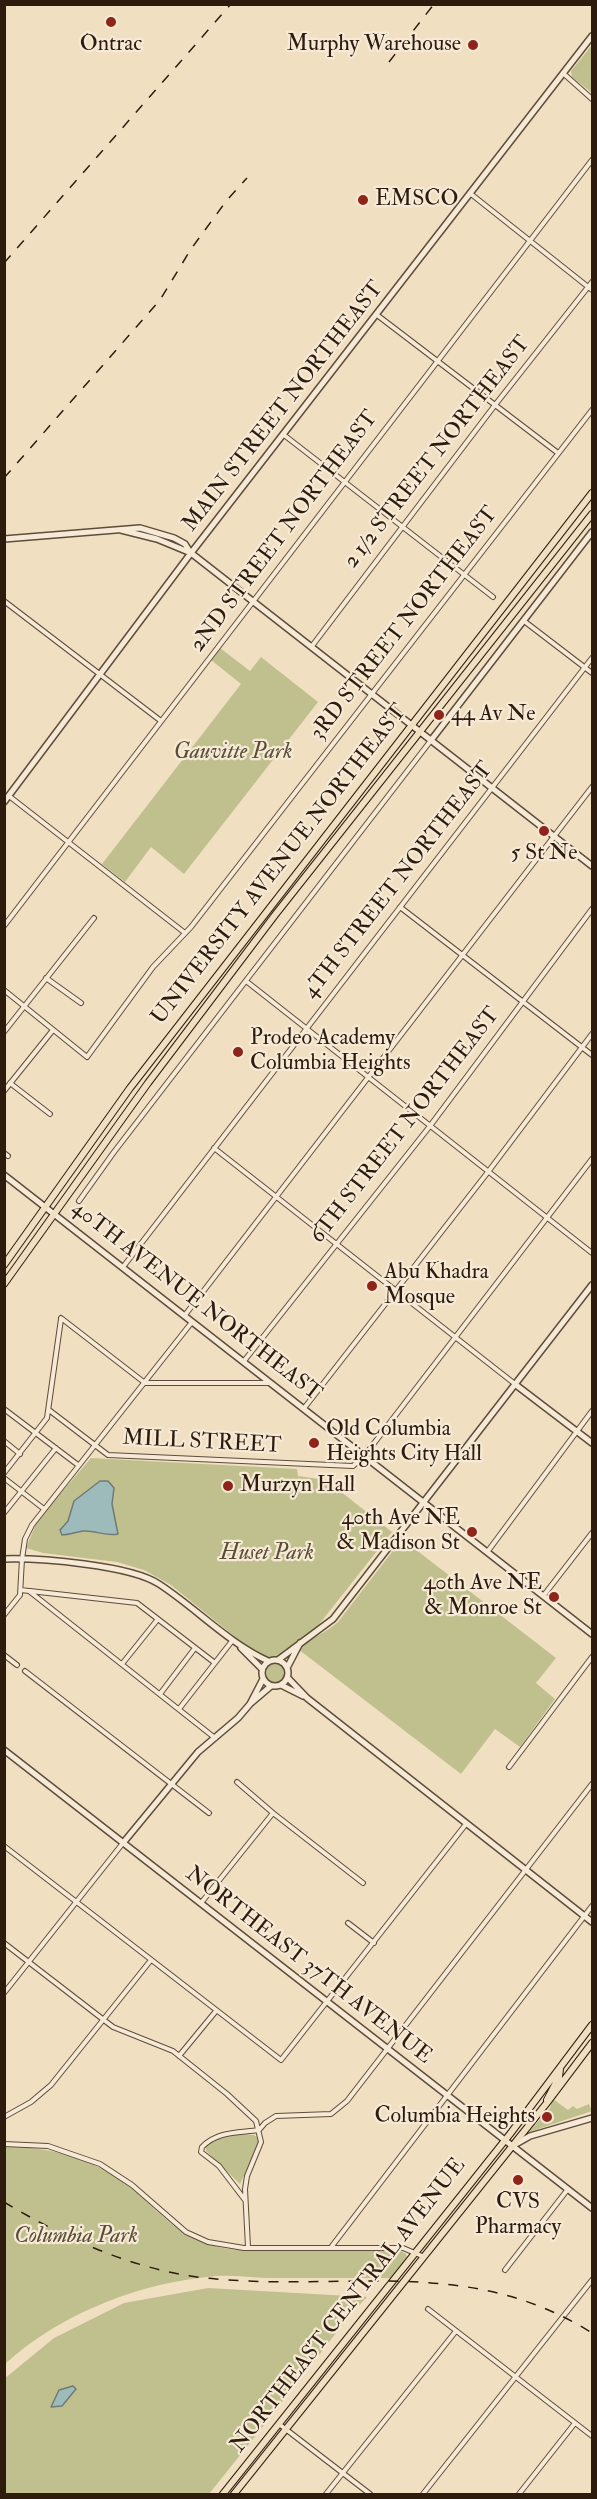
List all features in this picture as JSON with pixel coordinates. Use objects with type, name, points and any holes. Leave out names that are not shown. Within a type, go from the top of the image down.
[{"type":"main road","name":"UNIVERSITY AVENUE NORTHEAST","points":[[4,1265],[129,1088],[592,493]]},
{"type":"main road","name":"UNIVERSITY AVENUE NORTHEAST","points":[[4,1284],[148,1083],[275,915],[592,514]]},
{"type":"main road","points":[[546,2104],[550,2090],[560,2077],[561,2068],[592,2025]]},
{"type":"main road","points":[[546,2104],[592,2043]]},
{"type":"main road","points":[[567,2077],[565,2071],[578,2044]]},
{"type":"main road","name":"NORTHEAST CENTRAL AVENUE","points":[[223,2494],[561,2068]]},
{"type":"main road","name":"NORTHEAST CENTRAL AVENUE","points":[[234,2494],[422,2256],[546,2104]]},
{"type":"street","name":"MAIN STREET NORTHEAST","points":[[4,802],[191,553],[592,36]]},
{"type":"street","points":[[564,74],[592,99]]},
{"type":"street","name":"2ND STREET NORTHEAST","points":[[4,926],[592,160]]},
{"type":"street","points":[[471,194],[590,289]]},
{"type":"street","name":"2 1/2 STREET NORTHEAST","points":[[312,646],[495,405],[590,289],[592,282]]},
{"type":"street","points":[[377,315],[558,453]]},
{"type":"street","name":"3RD STREET NORTHEAST","points":[[53,1030],[87,1057],[153,967],[185,933],[592,410]]},
{"type":"street","points":[[284,435],[493,597]]},
{"type":"street","points":[[4,539],[120,530],[157,539],[191,553],[374,693],[592,866]]},
{"type":"street","name":"UNIVERSITY AVENUE NORTHEAST","points":[[79,1201],[114,1152],[592,532]]},
{"type":"street","points":[[4,601],[161,721]]},
{"type":"street","points":[[524,621],[592,673]]},
{"type":"street","name":"4TH STREET NORTHEAST","points":[[123,1267],[592,658]]},
{"type":"street","points":[[185,1316],[592,787]]},
{"type":"street","points":[[9,796],[185,933]]},
{"type":"street","points":[[400,907],[592,1055]]},
{"type":"street","name":"6TH STREET NORTHEAST","points":[[244,1361],[430,1126],[592,909]]},
{"type":"street","points":[[4,1032],[94,918]]},
{"type":"street","points":[[46,978],[81,1003]]},
{"type":"street","points":[[246,981],[592,1253]]},
{"type":"street","points":[[4,990],[53,1030],[4,1091]]},
{"type":"street","points":[[305,1407],[397,1291],[592,1034]]},
{"type":"street","points":[[10,1083],[50,1114]]},
{"type":"street","points":[[214,1148],[592,1443]]},
{"type":"street","points":[[365,1455],[592,1159]]},
{"type":"street","name":"40TH AVENUE NORTHEAST","points":[[4,1176],[305,1407],[592,1634]]},
{"type":"street","points":[[4,1559],[120,1570],[148,1577],[232,1641],[268,1661],[278,1660],[333,1619],[592,1285]]},
{"type":"street","points":[[4,1473],[48,1418],[62,1318],[145,1383],[273,1383]]},
{"type":"street","points":[[4,1615],[20,1595],[22,1559],[27,1533],[93,1444],[193,1322]]},
{"type":"street","points":[[4,1409],[78,1465]]},
{"type":"street","name":"MILL STREET","points":[[49,1410],[108,1455],[353,1466],[365,1455]]},
{"type":"street","points":[[488,1551],[592,1411]]},
{"type":"street","points":[[4,1442],[20,1454]]},
{"type":"street","points":[[4,1513],[56,1448]]},
{"type":"street","points":[[4,1478],[44,1509]]},
{"type":"street","points":[[544,1595],[592,1533]]},
{"type":"street","points":[[21,1590],[137,1603],[214,1663]]},
{"type":"street","points":[[28,1591],[216,1738]]},
{"type":"street","points":[[122,1664],[158,1619]]},
{"type":"street","points":[[179,1709],[232,1641]]},
{"type":"street","points":[[280,1685],[287,1677],[287,1668],[300,1643]]},
{"type":"street","points":[[238,1644],[262,1669]]},
{"type":"street","points":[[160,1694],[195,1648]]},
{"type":"street","points":[[4,1655],[17,1665]]},
{"type":"street","points":[[509,1767],[592,1657]]},
{"type":"street","points":[[278,1660],[287,1668]]},
{"type":"street","points":[[250,1704],[262,1678],[262,1669],[268,1661]]},
{"type":"street","points":[[25,1671],[209,1813]]},
{"type":"street","points":[[287,1677],[307,1698],[592,1922]]},
{"type":"street","points":[[262,1678],[271,1686]]},
{"type":"street","points":[[4,1993],[198,1752],[271,1686],[280,1685],[307,1698]]},
{"type":"street","name":"NORTHEAST 37TH AVENUE","points":[[4,1750],[592,2208]]},
{"type":"street","points":[[237,1782],[273,1814],[363,1883]]},
{"type":"street","points":[[245,2200],[219,2166],[205,2157],[201,2152],[202,2147],[220,2135],[259,2130],[276,2116],[323,2115],[339,2110],[388,2050],[592,1784]]},
{"type":"street","points":[[201,1904],[273,1814]]},
{"type":"street","points":[[4,1846],[281,2060],[466,1824]]},
{"type":"street","points":[[331,2246],[592,1906]]},
{"type":"street","points":[[348,1923],[374,1943]]},
{"type":"street","points":[[4,1943],[104,2020],[123,2032],[164,2045],[227,2094],[256,2121],[260,2150],[248,2176],[245,2200],[248,2247]]},
{"type":"street","points":[[4,2117],[45,2092],[151,1960]]},
{"type":"street","points":[[179,2056],[216,2011]]},
{"type":"street","points":[[512,2146],[530,2136],[592,2118]]},
{"type":"street","points":[[4,2144],[48,2146],[87,2158],[121,2176],[174,2223],[197,2238],[220,2245],[403,2248],[415,2251],[422,2256]]},
{"type":"street","points":[[505,2270],[568,2189]]},
{"type":"street","points":[[423,2494],[592,2280]]},
{"type":"street","points":[[428,2309],[592,2436]]},
{"type":"street","points":[[326,2494],[456,2331]]},
{"type":"street","points":[[519,2494],[575,2422]]},
{"type":"street","points":[[279,2424],[370,2494]]},
{"type":"green space","points":[[592,45],[592,93],[572,77],[571,71]]},
{"type":"green space","name":"Gauvitte Park","points":[[220,648],[250,671],[261,657],[318,702],[184,874],[151,847],[125,882],[102,864],[241,684],[211,660]]},
{"type":"green space","name":"Huset Park","points":[[91,1458],[297,1469],[298,1476],[326,1480],[392,1532],[317,1627],[277,1658],[262,1656],[171,1585],[144,1570],[117,1562],[43,1553],[26,1548],[37,1521]]},
{"type":"green space","name":"Huset Park","points":[[402,1539],[556,1658],[536,1683],[555,1699],[520,1747],[495,1729],[461,1774],[298,1649],[338,1622]]},
{"type":"green space","points":[[275,1662],[283,1665],[286,1673],[283,1681],[275,1684],[267,1681],[264,1673],[267,1665]]},
{"type":"green space","points":[[553,2099],[568,2110],[573,2106],[577,2109],[589,2104],[592,2111],[529,2132],[550,2108]]},
{"type":"green space","points":[[240,2134],[254,2135],[258,2138],[259,2144],[240,2184],[206,2151],[206,2147],[217,2139]]},
{"type":"green space","name":"Columbia Park","points":[[5,2147],[56,2152],[88,2162],[132,2189],[179,2229],[219,2247],[237,2250],[399,2250],[406,2254],[407,2258],[391,2278],[217,2276],[160,2285],[131,2293],[77,2315],[27,2346],[5,2364]]},
{"type":"green space","points":[[208,2288],[367,2297],[349,2316],[313,2363],[293,2380],[281,2404],[209,2494],[5,2494],[4,2379],[54,2338],[124,2303]]},
{"type":"water","points":[[100,1481],[108,1481],[114,1488],[112,1504],[118,1534],[83,1531],[62,1535],[60,1530],[68,1521],[74,1501]]},
{"type":"water","points":[[73,2386],[76,2389],[62,2406],[51,2407],[59,2390]]},
{"type":"railway","points":[[4,263],[231,4]]},
{"type":"railway","points":[[389,62],[434,4]]},
{"type":"railway","points":[[4,478],[160,300],[191,249],[227,200],[247,178]]},
{"type":"railway","points":[[4,2202],[80,2242],[160,2270],[188,2276],[266,2282],[362,2281],[455,2285],[501,2294],[546,2309],[592,2333]]},
{"type":"place","name":"Ontrac","points":[[111,22]]},
{"type":"place","name":"Murphy Warehouse","points":[[473,45]]},
{"type":"place","name":"EMSCO","points":[[363,200]]},
{"type":"place","name":"44 Av Ne","points":[[439,715]]},
{"type":"place","name":"5 St Ne","points":[[544,831]]},
{"type":"place","name":"Prodeo Academy Columbia Heights","points":[[238,1052]]},
{"type":"place","name":"Abu Khadra Mosque","points":[[372,1286]]},
{"type":"place","name":"Old Columbia Heights City Hall","points":[[314,1443]]},
{"type":"place","name":"Murzyn Hall","points":[[228,1486]]},
{"type":"place","name":"40th Ave NE & Madison St","points":[[472,1532]]},
{"type":"place","name":"40th Ave NE & Monroe St","points":[[554,1597]]},
{"type":"place","name":"Columbia Heights","points":[[547,2117]]},
{"type":"place","name":"CVS Pharmacy","points":[[518,2180]]}]
